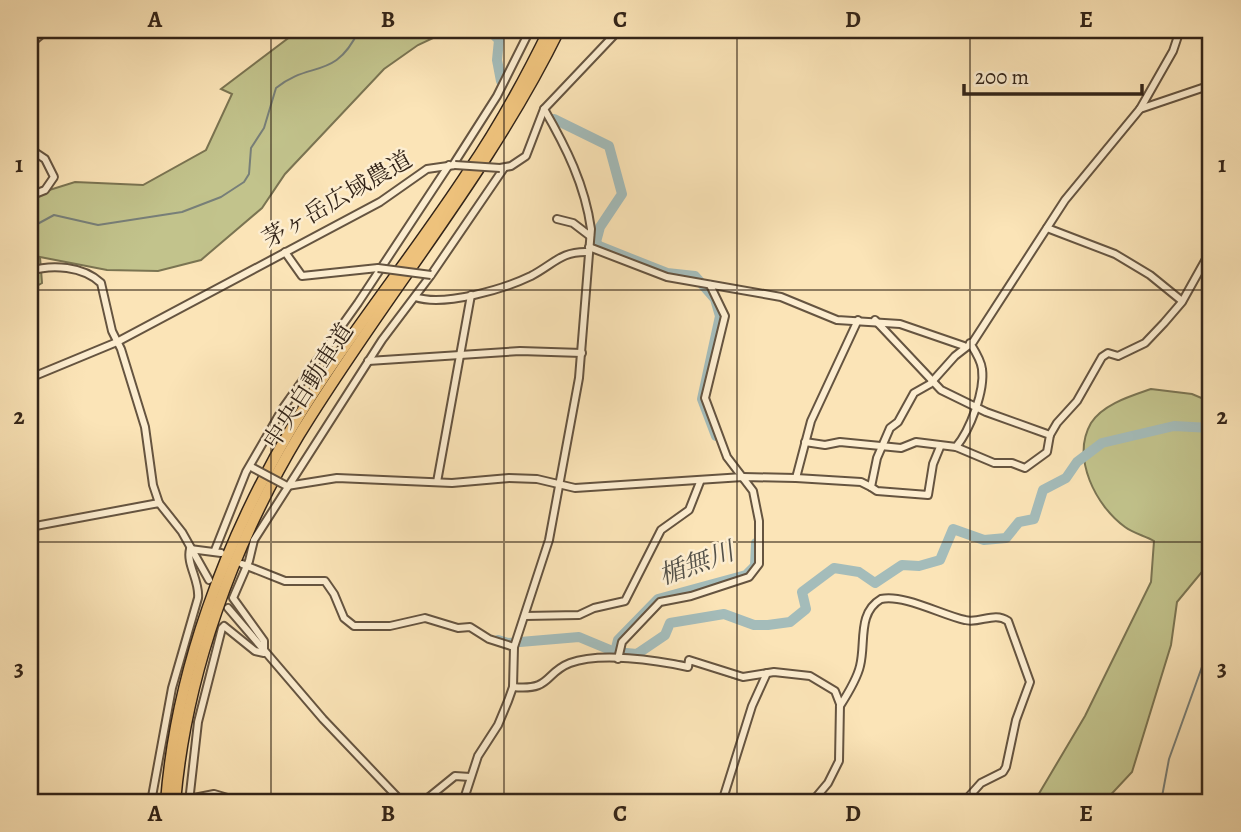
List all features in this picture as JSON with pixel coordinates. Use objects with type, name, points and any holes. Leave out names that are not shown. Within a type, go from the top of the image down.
[{"type":"highway","name":"中央自動車道","points":[[166,802],[178,719],[194,654],[223,569],[256,495],[316,390],[500,123],[549,30]]},
{"type":"highway","name":"中央自動車道","points":[[175,802],[187,720],[203,656],[231,572],[264,499],[324,396],[482,168],[559,30]]},
{"type":"street","points":[[30,44],[47,30]]},
{"type":"street","points":[[190,549],[218,552],[251,467],[283,408],[452,165],[497,96],[530,30]]},
{"type":"street","points":[[264,653],[264,641],[233,598],[254,540],[368,361],[431,275],[502,168],[520,162],[531,150],[537,122],[544,109],[620,30]]},
{"type":"street","points":[[871,487],[890,428],[898,422],[914,393],[933,381],[967,345],[1065,200],[1140,108],[1173,51],[1180,30]]},
{"type":"street","points":[[1140,108],[1211,85]]},
{"type":"street","points":[[463,802],[478,756],[498,725],[513,687],[514,647],[549,540],[582,353],[590,236],[588,206],[569,152],[544,109]]},
{"type":"street","points":[[30,196],[45,190],[54,177],[50,164],[31,151]]},
{"type":"street","name":"茅ヶ岳広域農道","points":[[30,377],[117,342],[387,198],[427,169],[452,165],[502,168]]},
{"type":"street","points":[[557,219],[573,223],[590,236]]},
{"type":"street","points":[[1047,228],[1115,254],[1150,275],[1182,301]]},
{"type":"street","points":[[415,296],[438,299],[482,294],[528,277],[569,251],[589,249],[667,277],[781,297],[837,320],[875,320],[900,324],[967,345],[982,367],[982,384],[956,447]]},
{"type":"street","points":[[805,442],[905,448],[915,442],[956,447],[994,463],[1012,463],[1025,468],[1047,452],[1050,435],[1056,423],[1077,401],[1102,358],[1108,353],[1118,356],[1145,343],[1182,301],[1211,250]]},
{"type":"street","points":[[285,252],[302,276],[378,268],[431,275]]},
{"type":"street","points":[[30,271],[55,265],[97,279],[103,287],[111,331],[145,427],[153,485],[159,503],[182,532],[209,580]]},
{"type":"street","points":[[616,658],[622,642],[655,606],[749,577],[758,568],[760,521],[753,491],[727,457],[705,398],[725,316],[707,285]]},
{"type":"street","points":[[438,482],[471,295]]},
{"type":"street","points":[[796,478],[811,421],[858,320]]},
{"type":"street","points":[[875,320],[941,390],[974,407],[1050,435]]},
{"type":"street","points":[[368,361],[520,351],[582,353]]},
{"type":"street","points":[[251,467],[287,486],[337,478],[438,482],[509,478],[537,479],[575,488],[700,482],[743,477],[861,482],[877,491],[928,495],[933,464],[940,447]]},
{"type":"street","points":[[525,616],[579,615],[594,608],[625,601],[661,530],[689,510],[700,482]]},
{"type":"street","points":[[30,527],[159,503]]},
{"type":"street","points":[[151,802],[172,688],[198,598],[199,587],[189,556],[190,549]]},
{"type":"street","points":[[244,566],[285,581],[325,581],[344,618],[354,626],[390,626],[425,618],[458,628],[470,627],[489,639],[514,647]]},
{"type":"street","points":[[840,706],[860,666],[863,634],[870,607],[881,599],[968,621],[998,616],[1008,621],[1017,652],[1029,674],[1030,689],[1016,720],[1006,767],[1003,772],[981,783],[964,802]]},
{"type":"street","points":[[228,608],[264,653],[402,802]]},
{"type":"street","points":[[241,802],[214,794],[189,801],[198,722],[222,628],[224,626],[255,652],[264,653]]},
{"type":"street","points":[[513,687],[537,687],[569,663],[616,658],[689,662],[743,677],[767,673],[802,675],[823,682],[835,691],[840,706],[839,761],[828,783],[812,802]]},
{"type":"street","points":[[722,802],[752,706],[767,673]]},
{"type":"street","points":[[424,802],[455,776],[470,776]]},
{"type":"green space","points":[[299,30],[450,30],[418,45],[384,69],[285,174],[262,208],[201,260],[158,271],[107,270],[40,257],[42,283],[30,290],[30,196],[75,182],[143,185],[206,150],[232,94],[221,89]]},
{"type":"green space","points":[[1151,389],[1192,394],[1211,402],[1211,561],[1177,602],[1171,645],[1132,772],[1104,802],[1034,802],[1085,716],[1151,582],[1154,541],[1125,527],[1105,507],[1090,480],[1084,451],[1086,437],[1096,416],[1118,402]]},
{"type":"waterway","points":[[30,228],[54,215],[98,225],[182,212],[221,197],[244,182],[249,174],[251,148],[264,128],[276,88],[300,74],[321,68],[341,57],[359,30]]},
{"type":"waterway","name":"楯無川","points":[[489,30],[499,40],[497,60],[501,81]]},
{"type":"waterway","name":"楯無川","points":[[554,119],[609,146],[622,194],[600,227],[596,242],[599,246],[667,273],[695,276],[715,299],[720,316],[702,399],[716,436]]},
{"type":"waterway","points":[[498,640],[508,643],[579,637],[615,652],[637,654],[665,635],[670,623],[724,614],[754,625],[790,622],[806,609],[802,592],[834,568],[859,572],[875,583],[902,565],[919,566],[940,560],[953,529],[984,540],[1006,538],[1019,522],[1034,519],[1043,490],[1066,478],[1077,462],[1102,443],[1174,426],[1211,428]]},
{"type":"waterway","name":"楯無川","points":[[615,652],[618,640],[658,599],[746,575],[755,566],[756,543]]},
{"type":"waterway","points":[[1161,802],[1169,759],[1203,664],[1211,649]]},
{"type":"waterway","name":"楯無川","points":[[660,659],[686,662]]},
{"type":"waterway","name":"楯無川","points":[[701,667],[740,680],[763,677]]}]
